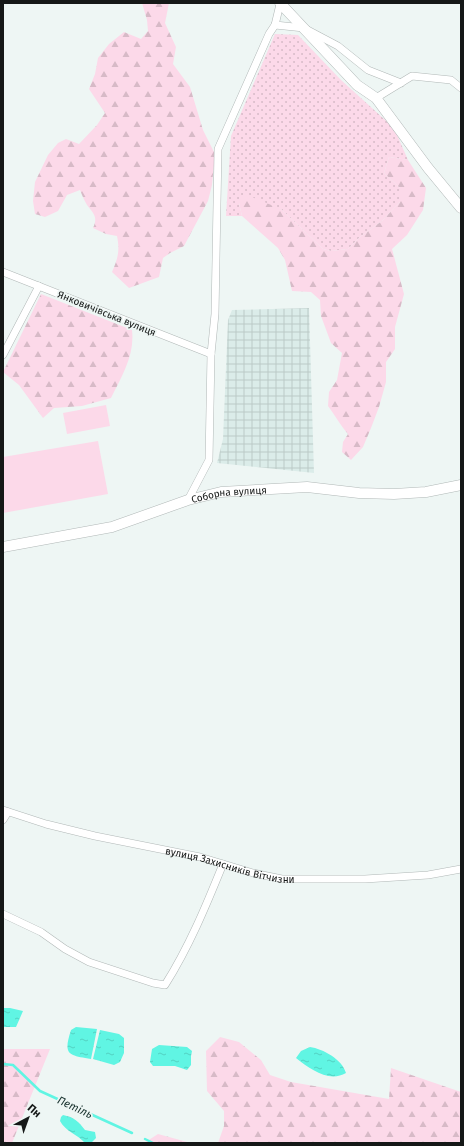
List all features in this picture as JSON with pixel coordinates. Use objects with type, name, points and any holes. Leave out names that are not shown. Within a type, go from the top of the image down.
[{"type":"street","points":[[188,500],[209,460],[211,354],[215,314],[218,149],[269,34],[275,25],[280,3]]},
{"type":"street","points":[[280,3],[357,85],[376,98],[428,168],[461,208]]},
{"type":"street","points":[[275,25],[304,28],[338,46],[368,70],[401,83]]},
{"type":"street","points":[[376,98],[412,76],[451,80],[461,88]]},
{"type":"street","name":"Янковичівська вулиця","points":[[3,272],[211,354]]},
{"type":"street","points":[[3,355],[39,286]]},
{"type":"street","name":"Соборна вулиця","points":[[3,547],[112,527],[188,500],[221,492],[307,487],[359,493],[394,494],[426,492],[461,484]]},
{"type":"street","points":[[3,820],[5,811]]},
{"type":"street","name":"вулиця Захисників Вітчизни","points":[[5,811],[46,824],[95,836],[200,857],[282,879],[365,879],[428,875],[461,869]]},
{"type":"street","points":[[3,914],[41,932],[65,950],[89,962],[153,983],[165,985],[183,955],[223,864]]},
{"type":"shaded area","points":[[309,308],[314,473],[217,463],[223,439],[228,320],[232,310]]},
{"type":"green space","points":[[142,3],[169,3],[165,23],[176,47],[173,64],[190,87],[203,130],[215,154],[212,185],[208,201],[184,246],[163,258],[159,277],[129,288],[112,272],[118,254],[117,236],[106,234],[93,228],[95,218],[80,190],[67,195],[58,211],[45,217],[35,214],[33,201],[35,182],[48,155],[58,143],[66,139],[79,144],[97,125],[105,113],[89,89],[95,74],[98,58],[109,44],[124,32],[141,39],[148,31],[147,20]]},
{"type":"green space","points":[[275,34],[298,35],[341,80],[394,128],[408,160],[389,157],[384,173],[400,188],[400,202],[382,221],[360,237],[348,249],[331,251],[323,249],[281,209],[239,203],[242,216],[226,216],[231,136]]},
{"type":"green space","points":[[389,157],[408,160],[426,188],[423,210],[407,235],[392,249],[404,294],[395,327],[395,349],[386,362],[386,382],[371,428],[363,447],[351,460],[342,452],[343,442],[348,434],[328,406],[329,392],[337,380],[342,353],[331,343],[321,316],[320,300],[311,292],[292,291],[285,260],[278,248],[242,216],[239,203],[244,194],[281,209],[323,249],[331,251],[348,249],[360,237],[382,221],[400,202],[400,188],[384,173]]},
{"type":"green space","points":[[41,294],[132,330],[132,348],[130,357],[111,398],[82,406],[54,408],[43,418],[19,385],[3,372]]},
{"type":"green space","points":[[106,405],[110,426],[67,434],[63,413]]},
{"type":"green space","points":[[98,441],[108,494],[3,513],[3,457]]},
{"type":"green space","points":[[220,1037],[239,1042],[261,1060],[270,1075],[291,1082],[389,1099],[391,1068],[461,1092],[461,1143],[218,1143],[224,1126],[224,1111],[207,1091],[206,1051]]},
{"type":"green space","points":[[3,1049],[50,1049],[12,1143],[3,1143]]},
{"type":"green space","points":[[158,1134],[191,1143],[144,1143]]},
{"type":"water","points":[[3,1008],[23,1011],[16,1027],[3,1027]]},
{"type":"water","points":[[76,1027],[97,1029],[91,1059],[72,1055],[69,1052],[68,1045],[71,1030]]},
{"type":"water","points":[[100,1030],[119,1034],[124,1038],[124,1053],[120,1062],[114,1065],[93,1059]]},
{"type":"water","points":[[159,1045],[187,1047],[192,1051],[191,1065],[187,1070],[175,1066],[153,1066],[150,1062],[152,1049]]},
{"type":"water","points":[[310,1047],[326,1052],[336,1059],[341,1063],[346,1073],[340,1076],[326,1076],[313,1070],[296,1058],[301,1051]]},
{"type":"water","points":[[63,1115],[76,1120],[85,1130],[95,1132],[96,1138],[91,1143],[85,1143],[62,1125],[60,1121]]},
{"type":"waterway","name":"Петіль","points":[[3,1064],[13,1065],[40,1091],[132,1133]]},
{"type":"waterway","name":"Петіль","points":[[145,1139],[153,1143]]}]
